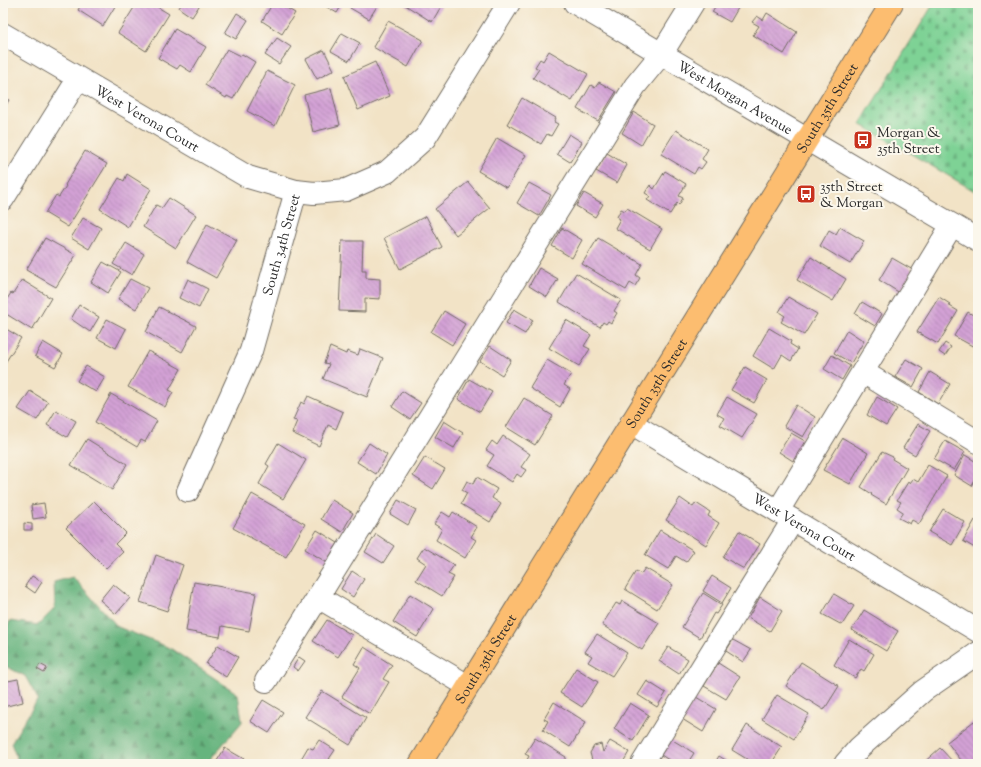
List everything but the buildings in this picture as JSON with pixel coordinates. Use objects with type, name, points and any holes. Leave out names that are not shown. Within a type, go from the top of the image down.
[{"type":"main road","name":"South 35th Street","points":[[420,764],[892,3]]},
{"type":"street","name":"South 34th Street","points":[[188,491],[251,350],[296,191],[314,193],[346,190],[387,172],[425,138],[509,3]]},
{"type":"street","name":"West Morgan Avenue","points":[[575,3],[807,138],[978,240]]},
{"type":"street","points":[[266,681],[635,86],[662,53],[693,3]]},
{"type":"street","name":"West Verona Court","points":[[3,34],[248,177],[296,191]]},
{"type":"street","points":[[3,199],[78,79]]},
{"type":"street","points":[[642,764],[785,516],[863,372],[952,225]]},
{"type":"street","points":[[863,372],[978,442]]},
{"type":"street","name":"West Verona Court","points":[[631,423],[978,631]]},
{"type":"street","points":[[318,597],[468,686]]},
{"type":"street","points":[[845,764],[860,748],[923,691],[978,653]]},
{"type":"green space","points":[[934,3],[978,3],[978,193],[860,124]]},
{"type":"green space","points":[[73,577],[118,627],[170,648],[238,694],[242,722],[206,764],[19,764],[11,743],[38,699],[25,676],[3,665],[3,633],[10,621],[38,625],[55,608],[54,582]]},
{"type":"place","name":"Morgan & 35th Street","points":[[863,140]]},
{"type":"place","name":"35th Street & Morgan","points":[[806,194]]}]
